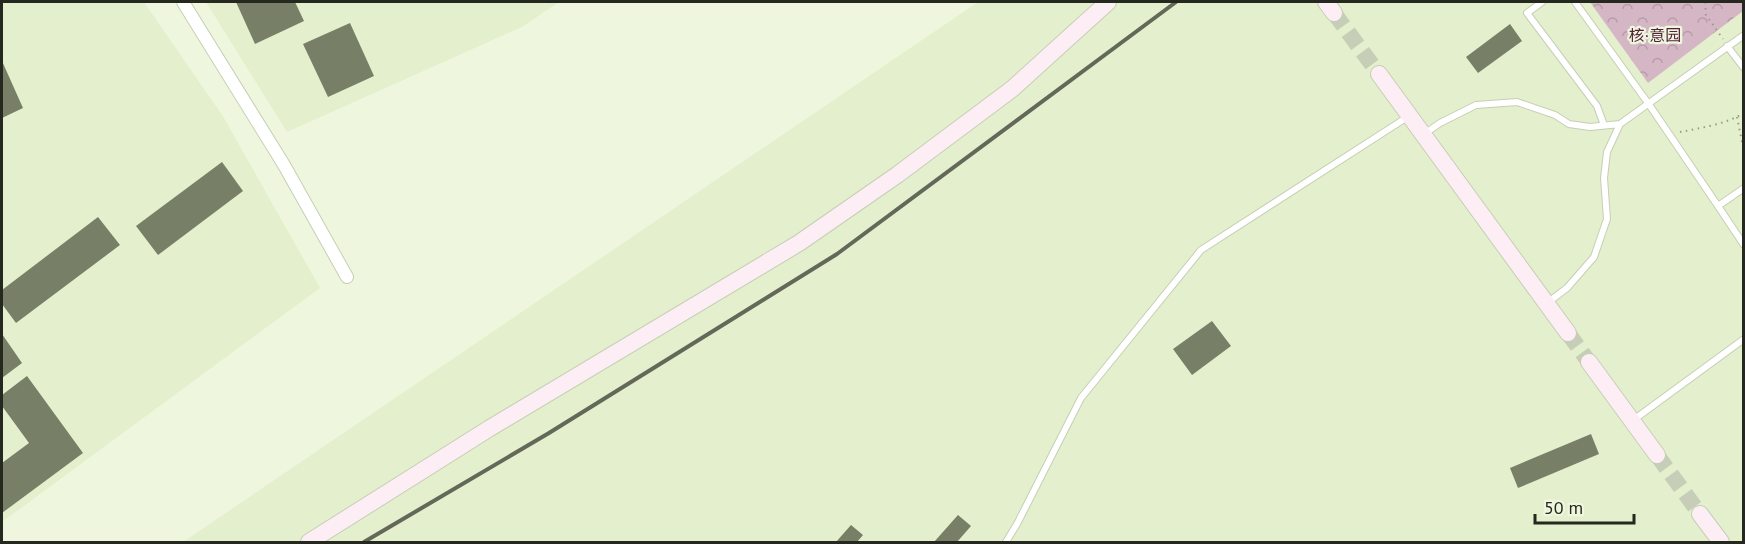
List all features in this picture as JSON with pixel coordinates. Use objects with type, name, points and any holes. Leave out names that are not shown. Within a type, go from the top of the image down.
[{"type":"street","points":[[183,2],[284,165],[348,277]]},
{"type":"street","points":[[309,543],[490,428],[799,243],[897,175],[1012,89],[1108,2]]},
{"type":"street","points":[[1379,74],[1568,333]]},
{"type":"street","points":[[1589,362],[1657,455]]},
{"type":"street","points":[[1700,514],[1720,543]]},
{"type":"lane","points":[[1542,2],[1527,13],[1596,106],[1604,126]]},
{"type":"lane","points":[[1575,2],[1669,133],[1743,245]]},
{"type":"lane","points":[[1547,304],[1567,288],[1594,258],[1607,219],[1604,178],[1607,152],[1620,124],[1743,34]]},
{"type":"lane","points":[[1727,46],[1743,68]]},
{"type":"lane","points":[[1424,135],[1440,123],[1476,105],[1517,102],[1556,115],[1569,124],[1590,127],[1620,124]]},
{"type":"lane","points":[[1006,543],[1081,398],[1201,250],[1410,116]]},
{"type":"lane","points":[[1718,206],[1743,188]]},
{"type":"lane","points":[[1632,421],[1743,339]]},
{"type":"path","points":[[1705,2],[1706,15],[1727,46]]},
{"type":"path","points":[[1669,133],[1697,129],[1737,117],[1743,113]]},
{"type":"path","points":[[1737,117],[1743,152]]},
{"type":"shaded area","points":[[2,2],[144,2],[224,118],[320,288],[2,522]]},
{"type":"shaded area","points":[[206,2],[559,2],[522,27],[287,132]]},
{"type":"shaded area","points":[[978,2],[1743,2],[1743,542],[183,542]]},
{"type":"green space","name":"核·意园","points":[[1590,2],[1743,2],[1743,11],[1648,83]]},
{"type":"building","points":[[236,2],[295,2],[304,21],[255,44]]},
{"type":"building","points":[[350,23],[374,76],[328,97],[303,44]]},
{"type":"building","points":[[1510,24],[1522,41],[1478,73],[1466,57]]},
{"type":"building","points":[[2,61],[23,108],[2,118]]},
{"type":"building","points":[[222,162],[243,191],[158,255],[136,226]]},
{"type":"building","points":[[98,217],[120,245],[16,323],[2,304],[2,290]]},
{"type":"building","points":[[1212,321],[1231,346],[1192,375],[1173,349]]},
{"type":"building","points":[[2,334],[22,363],[2,378]]},
{"type":"building","points":[[27,376],[83,453],[2,513],[2,463],[29,443],[2,406],[2,395]]},
{"type":"building","points":[[1591,434],[1599,454],[1518,488],[1510,468]]},
{"type":"building","points":[[958,515],[971,526],[957,542],[934,542]]},
{"type":"building","points":[[851,525],[863,535],[857,542],[836,542]]},
{"type":"tunnel","points":[[1334,13],[1379,74]]},
{"type":"tunnel","points":[[1568,333],[1589,362]]},
{"type":"tunnel","points":[[1657,455],[1700,514]]},
{"type":"railway","points":[[364,542],[549,433],[837,254],[1176,2]]}]
